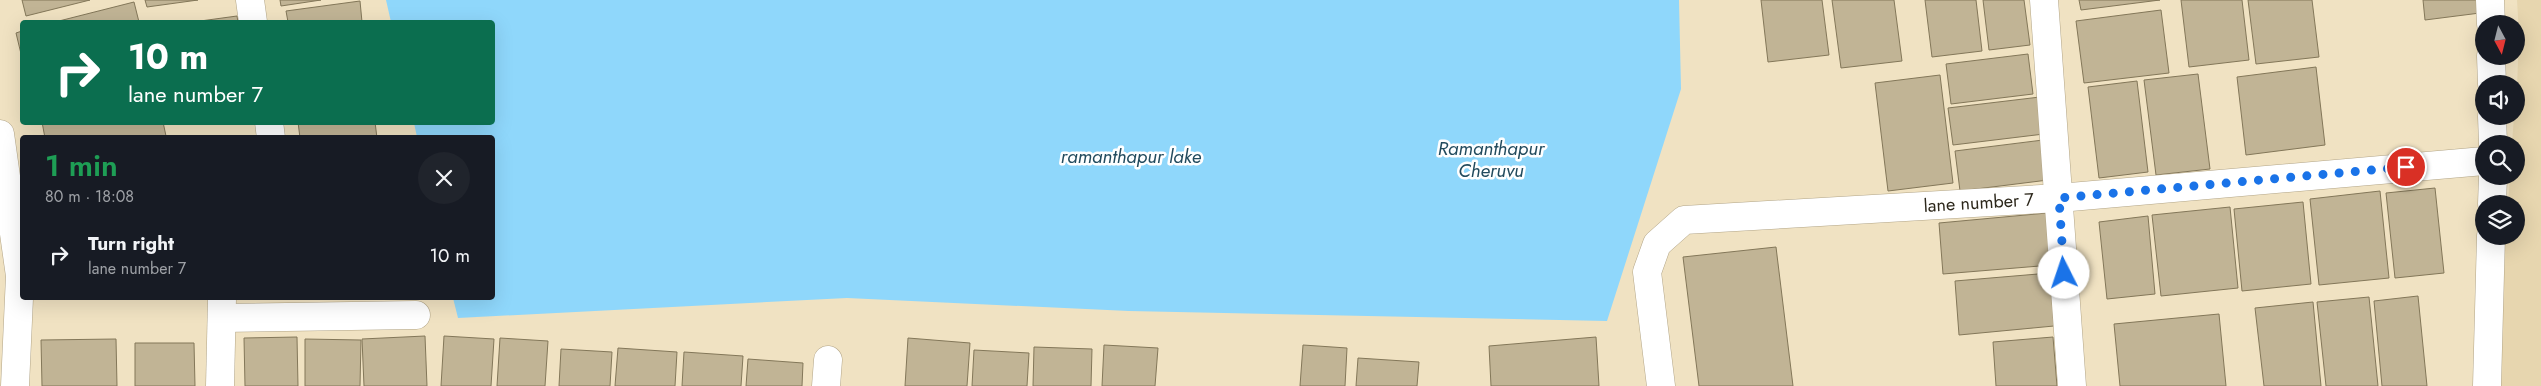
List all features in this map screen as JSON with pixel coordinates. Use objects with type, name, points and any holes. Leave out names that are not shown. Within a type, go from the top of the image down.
[{"type":"street","points":[[250,0],[253,20]]},
{"type":"street","points":[[2044,0],[2072,386]]},
{"type":"street","points":[[2490,0],[2491,15]]},
{"type":"street","points":[[0,134],[15,386]]},
{"type":"street","name":"lane number 7","points":[[1661,386],[1647,272],[1657,244],[1684,220],[2059,198],[2475,161]]},
{"type":"street","points":[[2487,386],[2491,245]]},
{"type":"street","points":[[220,386],[222,308],[416,315]]},
{"type":"shaded area","points":[[2517,0],[2541,0],[2541,386],[2495,386],[2505,245],[2525,245],[2525,195],[2509,195],[2509,185],[2525,185],[2525,135],[2513,135],[2513,125],[2525,125],[2525,75],[2517,75],[2518,65],[2525,65],[2525,15],[2518,15]]},
{"type":"water","name":"Ramanthapur Cheruvu","points":[[386,0],[1679,0],[1681,89],[1607,321],[1129,311],[847,298],[458,318],[454,300],[495,300],[495,135],[417,135],[414,125],[495,125],[495,20],[391,20]]},
{"type":"building","points":[[22,0],[90,0],[26,16]]},
{"type":"building","points":[[145,0],[198,0],[147,7]]},
{"type":"building","points":[[280,0],[321,0],[281,6]]},
{"type":"building","points":[[1761,0],[1822,0],[1829,55],[1768,62]]},
{"type":"building","points":[[1832,0],[1894,0],[1902,61],[1841,68]]},
{"type":"building","points":[[1925,0],[1976,0],[1982,51],[1932,57]]},
{"type":"building","points":[[1983,0],[2024,0],[2030,45],[1989,50]]},
{"type":"building","points":[[2079,0],[2160,0],[2081,10]]},
{"type":"building","points":[[2181,0],[2242,0],[2249,60],[2189,67]]},
{"type":"building","points":[[2248,0],[2312,0],[2319,57],[2256,64]]},
{"type":"building","points":[[2423,0],[2478,0],[2480,13],[2425,20]]},
{"type":"building","points":[[360,1],[362,20],[288,20],[286,11]]},
{"type":"building","points":[[134,2],[138,20],[63,20]]},
{"type":"building","points":[[2161,10],[2169,73],[2084,83],[2076,21]]},
{"type":"building","points":[[237,16],[238,20],[208,20]]},
{"type":"building","points":[[20,32],[20,50],[16,33]]},
{"type":"building","points":[[2028,54],[2033,94],[1951,104],[1946,64]]},
{"type":"building","points":[[2316,67],[2325,145],[2246,155],[2237,77]]},
{"type":"building","points":[[2198,74],[2210,169],[2156,175],[2144,80]]},
{"type":"building","points":[[1940,75],[1953,183],[1888,191],[1875,83]]},
{"type":"building","points":[[2137,81],[2148,172],[2099,178],[2088,87]]},
{"type":"building","points":[[2040,97],[2044,134],[1953,145],[1948,108]]},
{"type":"building","points":[[43,125],[164,125],[166,135],[44,135]]},
{"type":"building","points":[[298,125],[375,125],[377,135],[300,135]]},
{"type":"building","points":[[2043,140],[2048,180],[1960,191],[1955,151]]},
{"type":"building","points":[[2435,188],[2444,273],[2395,278],[2386,193]]},
{"type":"building","points":[[2380,191],[2389,278],[2319,285],[2310,199]]},
{"type":"building","points":[[2303,202],[2311,284],[2242,291],[2234,209]]},
{"type":"building","points":[[2230,207],[2238,288],[2161,296],[2152,215]]},
{"type":"building","points":[[2047,213],[2052,265],[1943,274],[1939,223]]},
{"type":"building","points":[[2148,216],[2155,294],[2107,299],[2099,222]]},
{"type":"building","points":[[1776,247],[1793,386],[1699,386],[1683,257]]},
{"type":"building","points":[[2050,273],[2054,326],[1959,335],[1955,281]]},
{"type":"building","points":[[2418,296],[2427,386],[2382,386],[2374,301]]},
{"type":"building","points":[[2369,297],[2378,386],[2326,386],[2317,302]]},
{"type":"building","points":[[2313,302],[2321,386],[2264,386],[2255,308]]},
{"type":"building","points":[[2219,314],[2226,386],[2120,386],[2114,324]]},
{"type":"building","points":[[425,336],[427,386],[364,386],[362,339]]},
{"type":"building","points":[[444,336],[494,339],[491,386],[441,386]]},
{"type":"building","points":[[297,337],[298,386],[245,386],[244,338]]},
{"type":"building","points":[[1596,337],[1599,386],[1491,386],[1489,346]]},
{"type":"building","points":[[2053,337],[2057,386],[1996,386],[1993,342]]},
{"type":"building","points":[[500,338],[548,341],[545,386],[497,386]]},
{"type":"building","points":[[908,338],[970,343],[967,386],[905,386]]},
{"type":"building","points":[[116,339],[117,386],[42,386],[41,340]]},
{"type":"building","points":[[305,339],[361,340],[360,386],[305,386]]},
{"type":"building","points":[[135,343],[194,343],[195,386],[135,386]]},
{"type":"building","points":[[1104,345],[1158,348],[1155,386],[1102,386]]},
{"type":"building","points":[[1303,345],[1347,348],[1345,386],[1300,386]]},
{"type":"building","points":[[1034,347],[1092,349],[1091,386],[1033,386]]},
{"type":"building","points":[[618,348],[677,352],[675,386],[615,386]]},
{"type":"building","points":[[561,349],[612,352],[610,386],[559,386]]},
{"type":"building","points":[[974,350],[1029,353],[1027,386],[972,386]]},
{"type":"building","points":[[684,352],[743,356],[741,386],[682,386]]},
{"type":"building","points":[[1358,358],[1419,362],[1417,386],[1356,386]]},
{"type":"building","points":[[748,359],[803,363],[802,386],[746,386]]},
{"type":"route","points":[[2064,273],[2059,198],[2406,167]]},
{"type":"water label","name":"ramanthapur lake","points":[[1131,156]]}]
